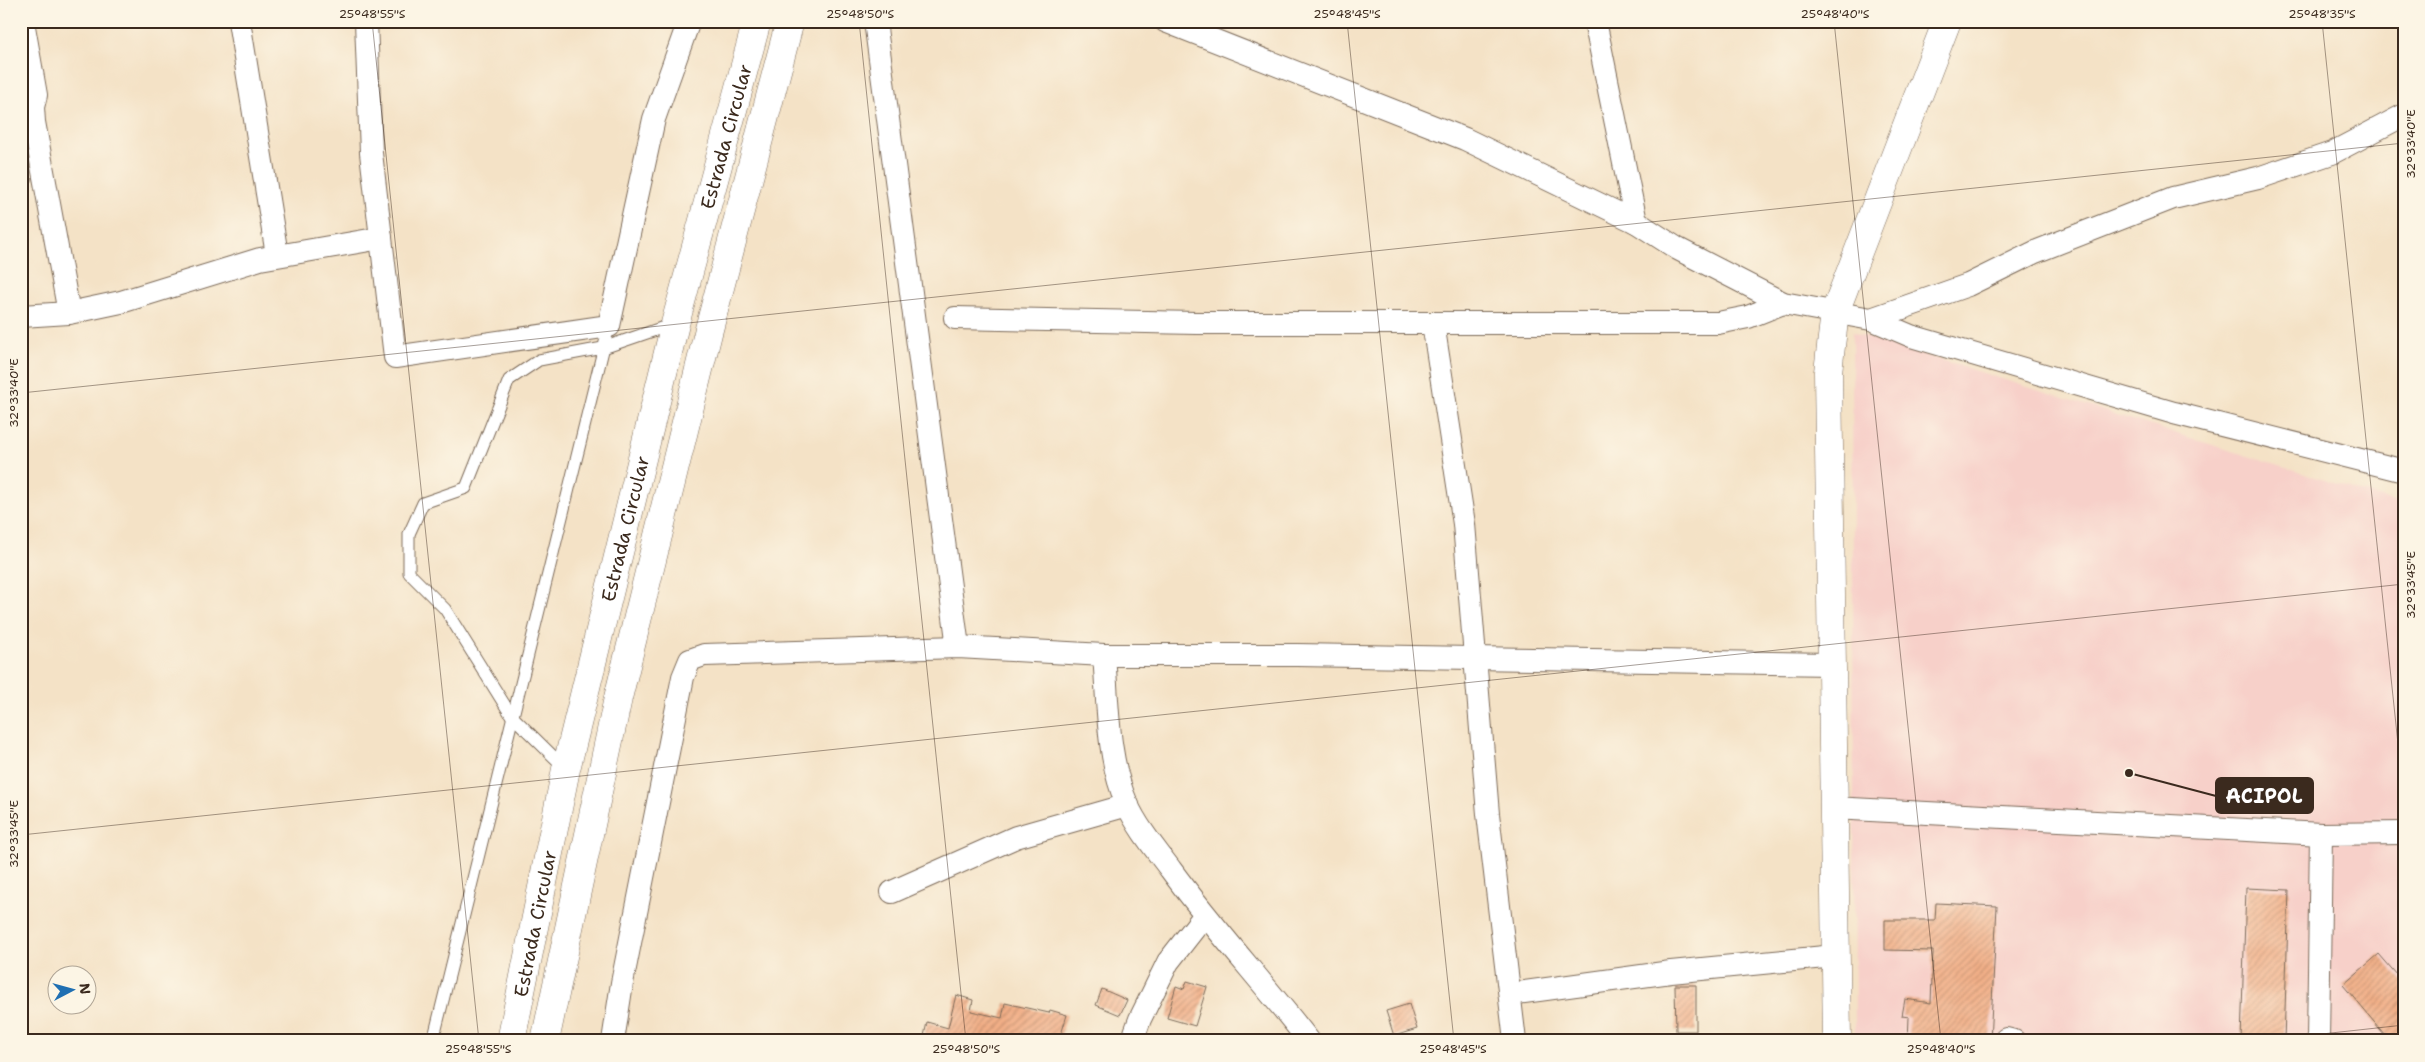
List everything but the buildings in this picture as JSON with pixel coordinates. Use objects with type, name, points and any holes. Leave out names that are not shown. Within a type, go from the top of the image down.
[{"type":"main road","name":"Estrada Circular","points":[[511,1041],[566,769],[675,324],[757,21]]},
{"type":"main road","name":"Estrada Circular","points":[[545,1041],[618,698],[708,333],[790,21]]},
{"type":"main road","points":[[1837,1041],[1828,372],[1835,312],[1947,21]]},
{"type":"street","points":[[23,21],[36,95],[33,107],[34,122],[69,313]]},
{"type":"street","points":[[239,21],[277,254]]},
{"type":"street","points":[[366,21],[371,153],[395,357],[609,326],[654,119],[689,21]]},
{"type":"street","points":[[874,21],[958,647]]},
{"type":"street","points":[[1165,21],[1465,139],[1636,222],[1678,249],[1783,302],[1871,319],[1911,336],[2165,410],[2404,471]]},
{"type":"street","points":[[1595,21],[1602,66],[1636,222]]},
{"type":"street","points":[[1871,319],[1968,285],[2035,252],[2173,198],[2258,178],[2332,153],[2404,115]]},
{"type":"street","points":[[21,316],[69,313],[121,302],[277,254],[380,238]]},
{"type":"street","points":[[955,318],[1196,324],[1718,323],[1748,317],[1783,302]]},
{"type":"street","points":[[1433,323],[1464,524],[1488,814],[1515,1041]]},
{"type":"street","points":[[612,1041],[683,677],[690,660],[704,655],[958,647],[1104,655],[1476,658],[1831,664]]},
{"type":"street","points":[[1104,655],[1112,740],[1121,786],[1128,805],[1157,851],[1204,916],[1276,999],[1309,1041]]},
{"type":"street","points":[[892,892],[1016,837],[1128,805]]},
{"type":"street","points":[[1833,808],[2321,834],[2404,833]]},
{"type":"street","points":[[2318,1041],[2321,834]]},
{"type":"street","points":[[1132,1041],[1140,1019],[1168,962],[1204,916]]},
{"type":"street","points":[[1510,994],[1671,972],[1835,956]]},
{"type":"lane","points":[[566,769],[511,715],[446,609],[409,573],[410,534],[423,503],[466,488],[509,380],[539,360],[603,348],[675,324]]},
{"type":"lane","points":[[433,1041],[511,715],[609,326]]},
{"type":"shaded area","points":[[1852,332],[2404,505],[2404,1041],[1855,1041]]},
{"type":"place","name":"ACIPOL","points":[[2129,773]]}]
